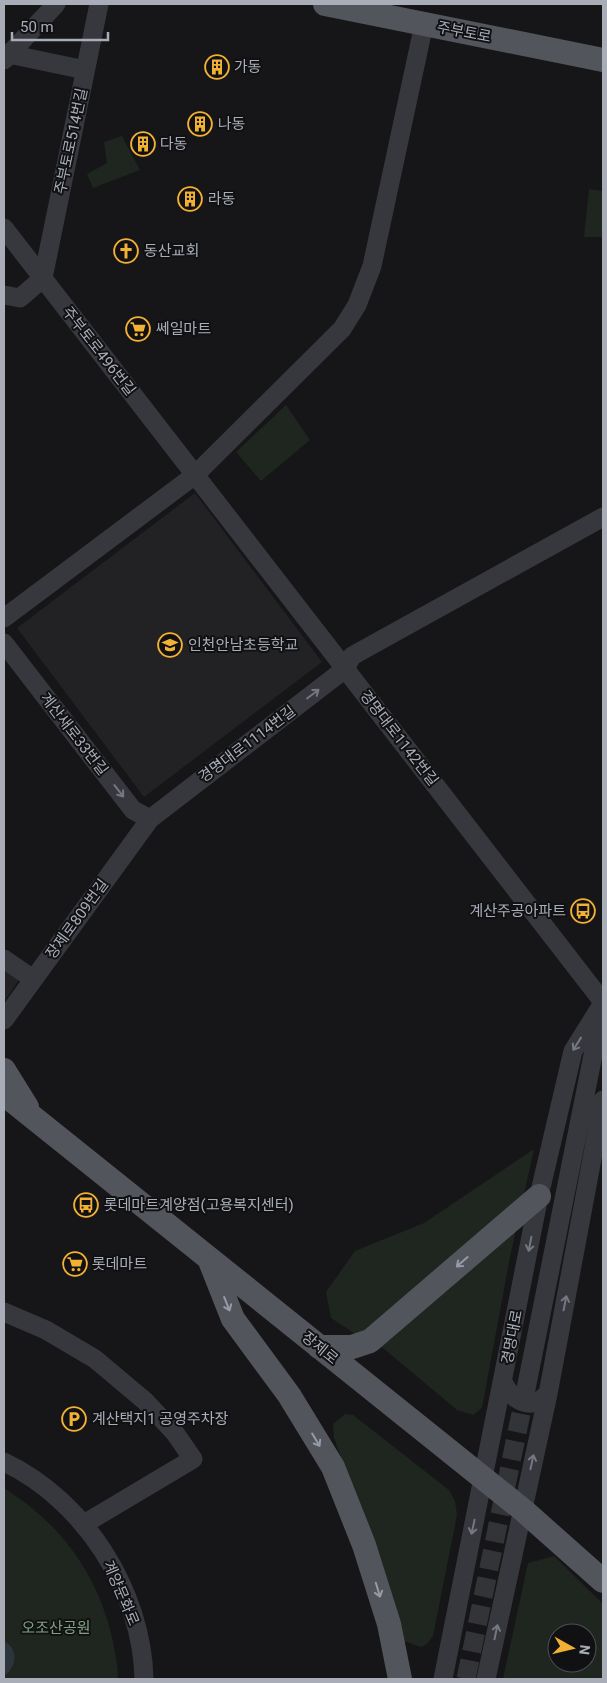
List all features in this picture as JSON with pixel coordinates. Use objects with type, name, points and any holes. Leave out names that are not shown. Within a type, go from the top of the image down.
[{"type":"main road","name":"주부토로","points":[[325,4],[395,11],[424,24],[602,61]]},
{"type":"main road","name":"장제로","points":[[4,1070],[34,1119]]},
{"type":"main road","name":"장제로","points":[[4,1094],[523,1510],[603,1581]]},
{"type":"main road","name":"장제로","points":[[4,1108],[34,1119]]},
{"type":"main road","points":[[319,1347],[352,1347],[370,1341],[539,1196]]},
{"type":"main road","points":[[209,1259],[233,1319],[289,1395],[333,1467],[370,1563],[389,1624],[400,1679]]},
{"type":"street","points":[[5,56],[56,4]]},
{"type":"street","name":"주부토로514번길","points":[[43,278],[99,4]]},
{"type":"street","points":[[4,618],[195,475],[342,330],[357,304],[372,266],[424,24]]},
{"type":"street","points":[[5,56],[85,70]]},
{"type":"street","name":"주부토로496번길","points":[[4,228],[195,475]]},
{"type":"street","points":[[4,294],[20,298],[43,278]]},
{"type":"street","name":"경명대로1142번길","points":[[195,475],[603,1003]]},
{"type":"street","name":"경명대로1114번길","points":[[150,819],[345,669],[352,656],[603,517]]},
{"type":"street","name":"계산새로33번길","points":[[4,643],[133,810],[150,819]]},
{"type":"street","name":"장제로809번길","points":[[4,1020],[150,819]]},
{"type":"street","points":[[4,959],[33,979]]},
{"type":"street","name":"경명대로","points":[[443,1679],[539,1196],[573,1052],[603,1003]]},
{"type":"street","name":"경명대로","points":[[526,1389],[603,1003]]},
{"type":"street","points":[[486,1679],[548,1394],[603,1100]]},
{"type":"street","points":[[4,1312],[46,1330],[95,1359],[145,1401],[175,1433],[193,1459],[84,1524]]},
{"type":"street","points":[[503,1382],[506,1389],[517,1400],[538,1402],[548,1394]]},
{"type":"street","name":"계양문화로","points":[[4,1462],[30,1476],[57,1498],[84,1524],[105,1554],[122,1586],[136,1626],[144,1679]]},
{"type":"shaded area","name":"인천안남초등학교","points":[[195,493],[322,662],[144,797],[17,628]]},
{"type":"shaded area","points":[[4,965],[20,978],[4,1002]]},
{"type":"shaded area","points":[[4,1641],[9,1644],[14,1653],[14,1663],[4,1676]]},
{"type":"green space","points":[[122,136],[140,170],[93,188],[87,174],[107,163],[104,142]]},
{"type":"green space","points":[[589,189],[603,191],[603,237],[584,237]]},
{"type":"green space","points":[[286,405],[310,440],[261,481],[236,452]]},
{"type":"green space","points":[[534,1149],[510,1257],[482,1408],[473,1415],[457,1410],[383,1348],[357,1335],[331,1318],[326,1292],[355,1251],[424,1223]]},
{"type":"green space","points":[[345,1414],[353,1415],[449,1490],[455,1501],[457,1515],[433,1636],[427,1644],[421,1647],[404,1641],[334,1438],[333,1424]]},
{"type":"green space","name":"오조산공원","points":[[4,1488],[42,1517],[59,1534],[86,1571],[97,1592],[112,1637],[118,1679],[4,1679]]},
{"type":"green space","points":[[554,1556],[603,1604],[603,1679],[503,1679],[528,1563]]},
{"type":"tunnel","points":[[466,1679],[526,1389]]},
{"type":"place","name":"가동","points":[[217,67]]},
{"type":"place","name":"나동","points":[[200,124]]},
{"type":"place","name":"다동","points":[[143,144]]},
{"type":"place","name":"라동","points":[[190,199]]},
{"type":"place","name":"동산교회","points":[[126,251]]},
{"type":"place","name":"쎄일마트","points":[[138,329]]},
{"type":"place","name":"인천안남초등학교","points":[[170,645]]},
{"type":"place","name":"계산주공아파트","points":[[583,911]]},
{"type":"place","name":"롯데마트계양점(고용복지센터)","points":[[86,1205]]},
{"type":"place","name":"롯데마트","points":[[75,1264]]},
{"type":"place","name":"계산택지1 공영주차장","points":[[74,1419]]}]
